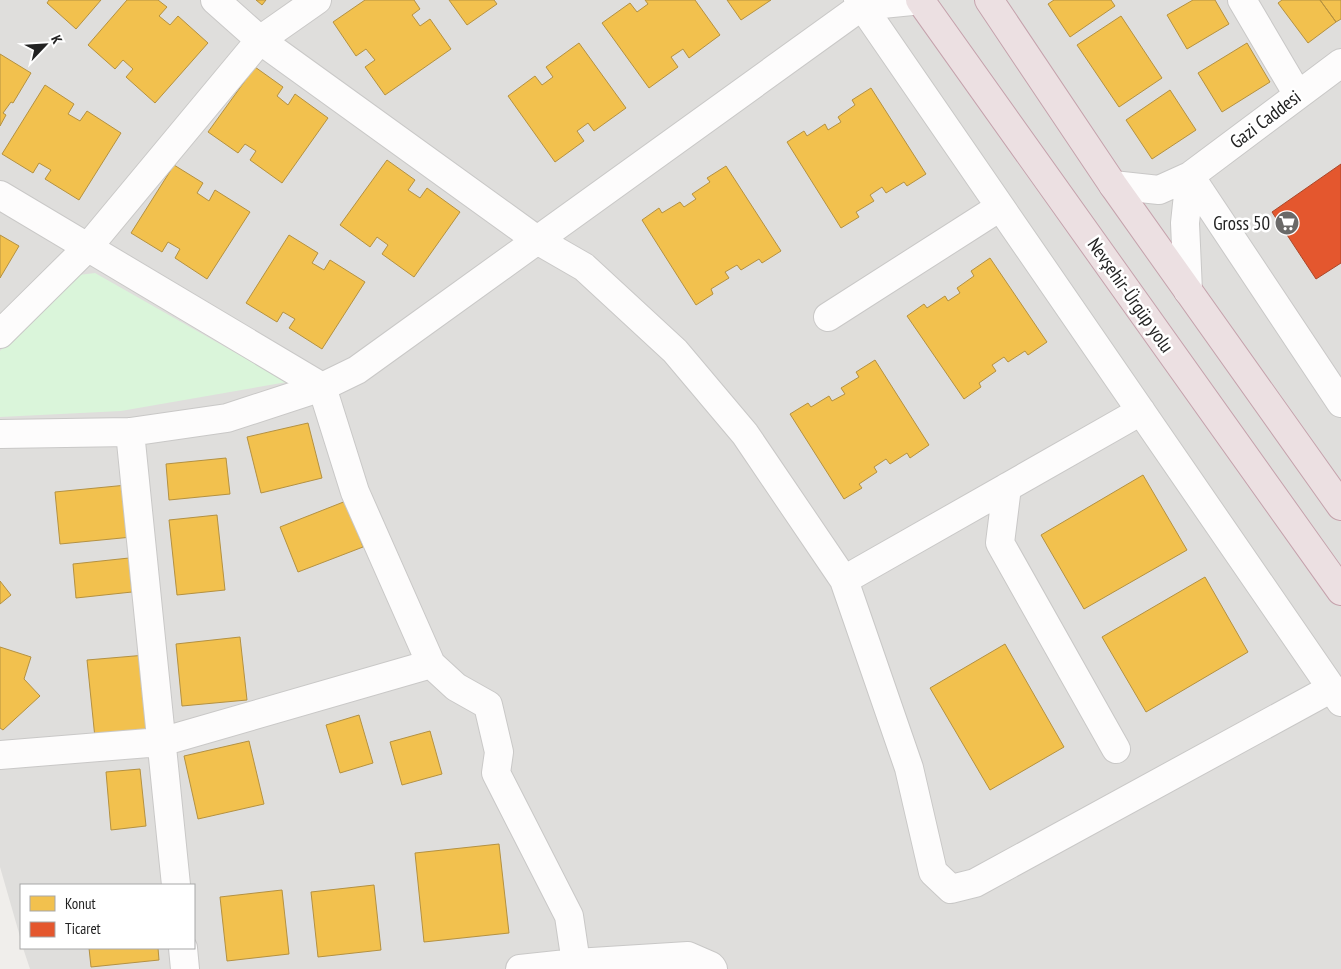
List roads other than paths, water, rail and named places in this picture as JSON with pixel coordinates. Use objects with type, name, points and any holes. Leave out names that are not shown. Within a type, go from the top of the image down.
[{"type":"highway","name":"Nevşehir-Ürgüp yolu","points":[[921,0],[1341,591]]},
{"type":"highway","points":[[990,0],[1112,185],[1341,506]]},
{"type":"street","points":[[216,0],[260,40],[537,240],[584,267],[675,351],[745,434],[844,580],[909,768],[934,872],[951,888],[975,883],[1336,695],[861,2]]},
{"type":"street","points":[[0,334],[88,248],[260,40],[316,0]]},
{"type":"street","points":[[0,434],[130,432],[227,418],[322,387],[357,370],[861,2],[921,0]]},
{"type":"street","points":[[1242,0],[1298,95]]},
{"type":"street","name":"Gazi Caddesi","points":[[1112,185],[1158,190],[1190,176],[1341,63]]},
{"type":"street","points":[[1188,291],[1185,223],[1190,176]]},
{"type":"street","points":[[1190,176],[1341,403]]},
{"type":"street","points":[[0,195],[322,387],[355,492],[431,664],[456,688],[488,705],[499,752],[496,773],[569,916],[576,963]]},
{"type":"street","points":[[828,317],[1000,207]]},
{"type":"street","points":[[844,580],[1141,412]]},
{"type":"street","points":[[130,432],[176,884]]},
{"type":"street","points":[[1007,487],[1000,543],[1116,749]]},
{"type":"street","points":[[0,755],[161,742],[431,664]]},
{"type":"street","points":[[183,949],[185,969]]},
{"type":"street","points":[[520,969],[576,963],[688,956],[711,966],[712,969]]},
{"type":"place","name":"Gross 50","points":[[1287,223]]}]
